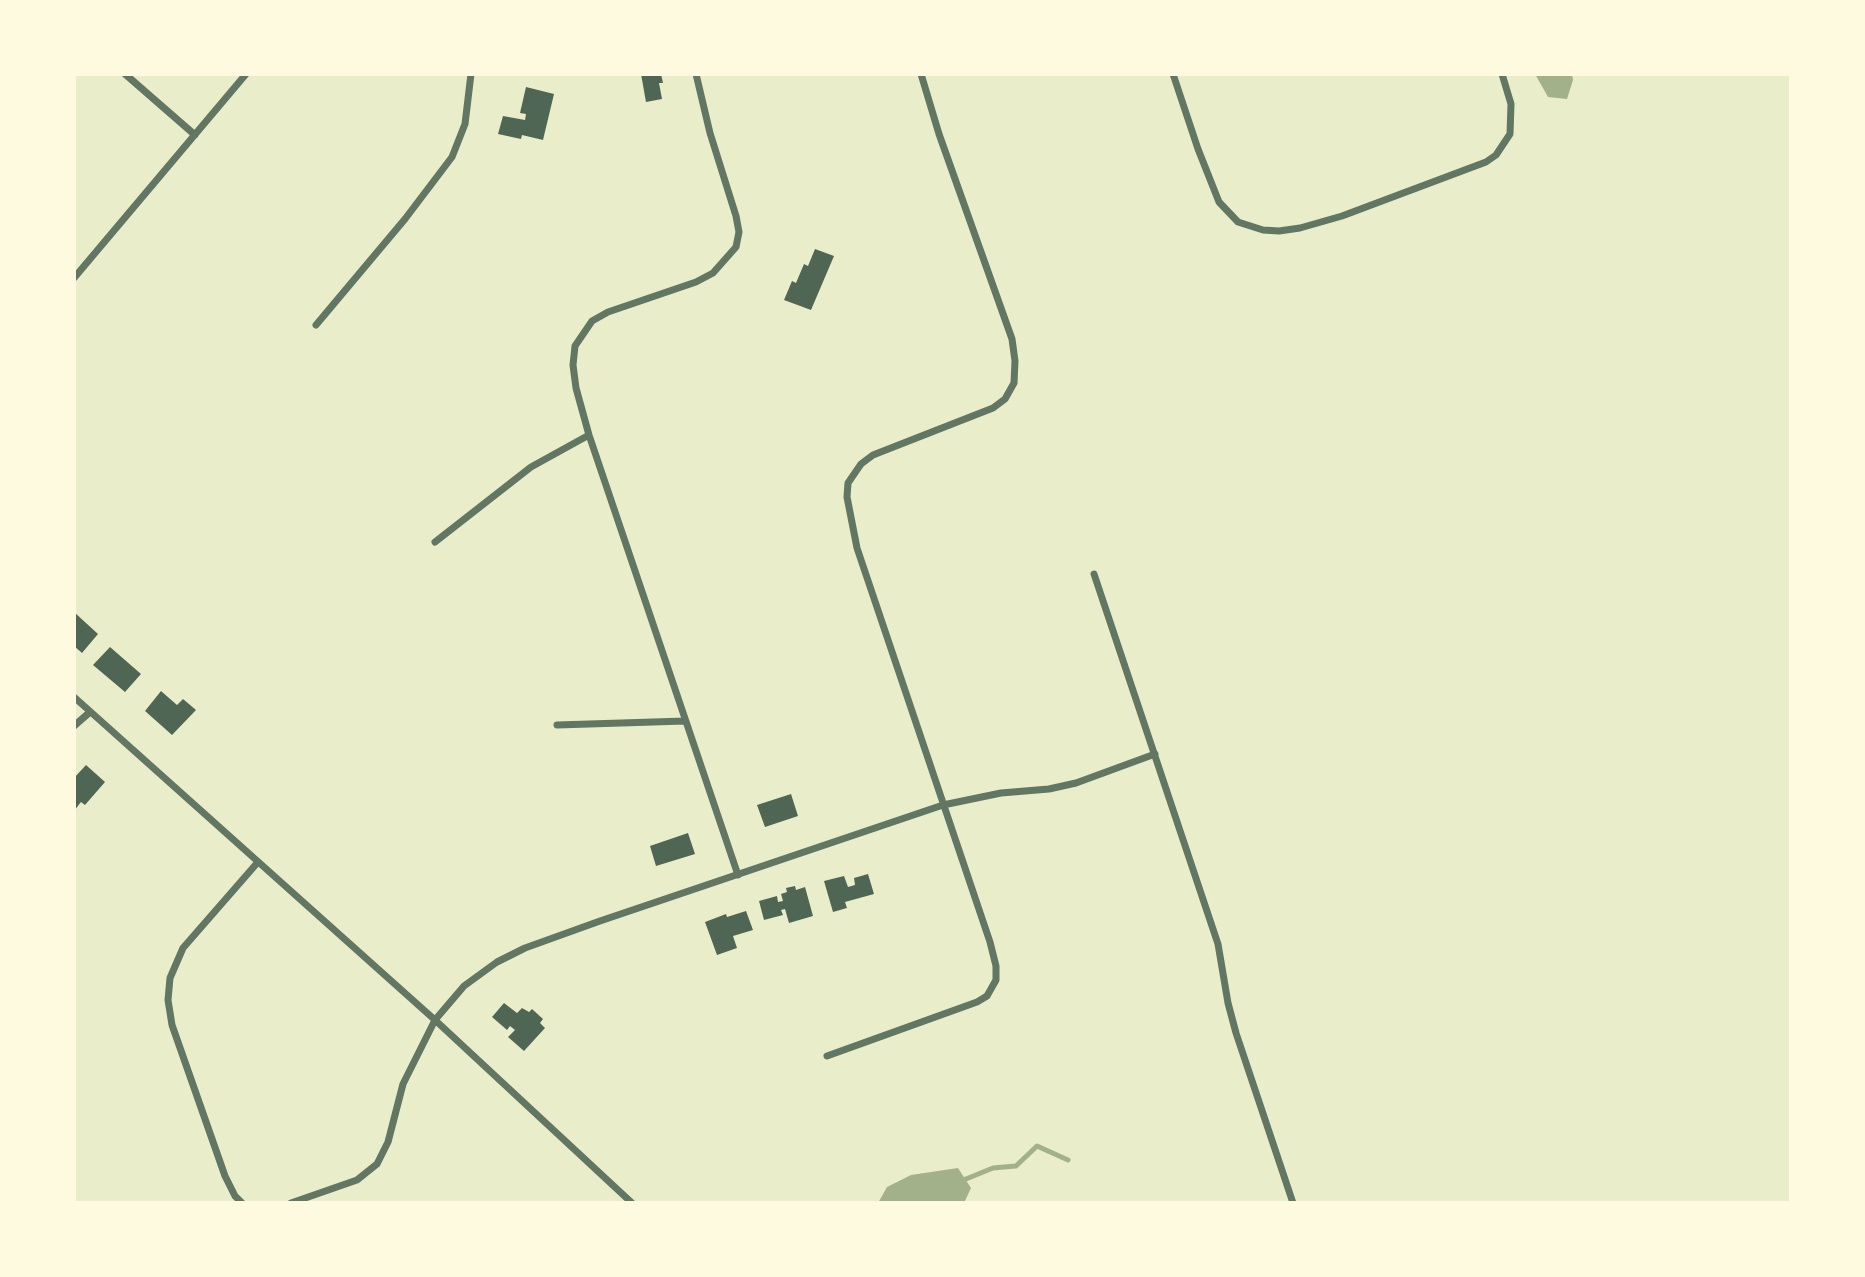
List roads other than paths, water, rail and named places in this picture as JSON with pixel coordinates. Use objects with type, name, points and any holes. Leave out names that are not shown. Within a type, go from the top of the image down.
[{"type":"street","points":[[125,74],[195,135]]},
{"type":"street","points":[[74,278],[246,74]]},
{"type":"street","points":[[316,325],[413,209],[452,157],[465,124],[471,74]]},
{"type":"street","points":[[696,74],[710,133],[736,216],[739,232],[736,247],[713,273],[696,282],[608,312],[592,321],[575,346],[573,365],[589,435],[738,875]]},
{"type":"street","points":[[827,1056],[977,1002],[993,988],[996,966],[857,548],[847,497],[848,483],[861,464],[873,455],[993,408],[1009,394],[1014,383],[1012,339],[939,134],[921,74]]},
{"type":"street","points":[[1173,74],[1219,202],[1238,222],[1263,230],[1279,231],[1342,216],[1486,162],[1496,155],[1510,134],[1511,104],[1502,74]]},
{"type":"street","points":[[435,542],[531,467],[589,435]]},
{"type":"street","points":[[1094,574],[1218,944],[1236,1033],[1293,1203]]},
{"type":"street","points":[[74,697],[435,1020],[632,1203]]},
{"type":"street","points":[[74,726],[90,712]]},
{"type":"street","points":[[557,725],[685,721]]},
{"type":"street","points":[[291,1203],[357,1180],[377,1164],[388,1142],[403,1084],[435,1020],[464,986],[497,962],[525,948],[943,805],[1076,783],[1155,754]]},
{"type":"street","points":[[242,1203],[235,1196],[220,1162],[172,1025],[168,1000],[170,978],[183,948],[258,862]]},
{"type":"waterway","points":[[966,1179],[993,1168],[1016,1166],[1037,1146],[1068,1160]]}]
